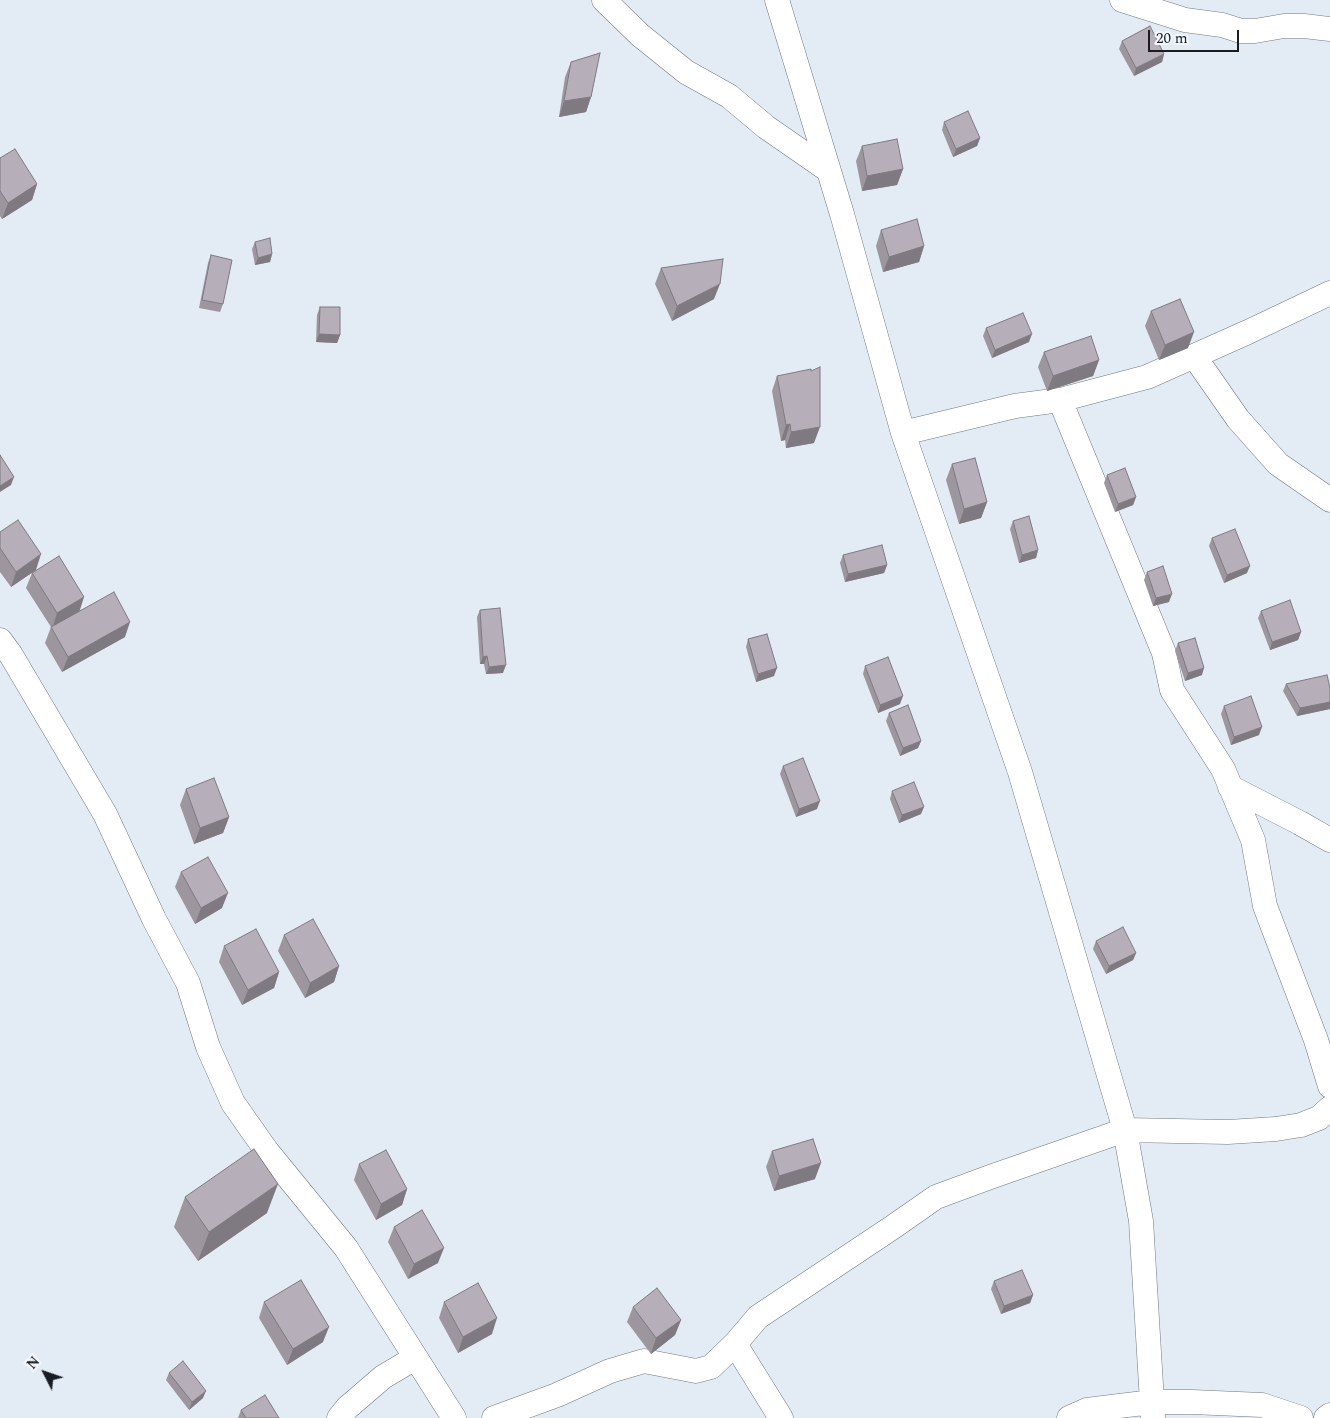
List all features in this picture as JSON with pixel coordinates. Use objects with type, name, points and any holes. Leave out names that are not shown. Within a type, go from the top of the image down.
[{"type":"street","points":[[604,0],[640,35],[686,72],[729,96],[766,127],[828,170]]},
{"type":"street","points":[[777,0],[903,433],[1020,772],[1125,1130],[1141,1221],[1153,1410]]},
{"type":"street","points":[[1122,0],[1186,20],[1222,25],[1241,31],[1255,31],[1284,26],[1330,29]]},
{"type":"street","points":[[903,433],[1015,406],[1060,400],[1147,377],[1330,293]]},
{"type":"street","points":[[1194,356],[1238,419],[1278,464],[1330,500]]},
{"type":"street","points":[[1060,400],[1164,653],[1172,690],[1223,769],[1253,840],[1265,906],[1316,1040],[1330,1086]]},
{"type":"street","points":[[0,640],[11,655],[105,814],[154,919],[188,983],[208,1047],[233,1103],[266,1150],[346,1248],[454,1418]]},
{"type":"street","points":[[1230,787],[1330,840]]},
{"type":"street","points":[[494,1418],[557,1395],[610,1372],[644,1361],[696,1371],[711,1366],[735,1344],[758,1318],[936,1197],[1125,1130],[1228,1132],[1276,1129],[1301,1125],[1319,1118],[1330,1108]]},
{"type":"street","points":[[735,1344],[781,1418]]},
{"type":"street","points":[[338,1418],[383,1377],[415,1358]]},
{"type":"street","points":[[1069,1418],[1087,1410],[1153,1410],[1192,1402],[1262,1405],[1300,1418]]},
{"type":"street","points":[[1326,1418],[1330,1415]]},
{"type":"building","points":[[1150,26],[1164,54],[1136,68],[1122,41]]},
{"type":"building","points":[[600,53],[591,97],[564,101],[571,62]]},
{"type":"building","points":[[968,111],[980,138],[956,149],[944,122]]},
{"type":"building","points":[[897,139],[903,169],[867,176],[862,146]]},
{"type":"building","points":[[15,149],[37,184],[8,203],[0,191],[0,158]]},
{"type":"building","points":[[917,219],[924,246],[889,257],[881,230]]},
{"type":"building","points":[[270,238],[272,254],[258,258],[255,242]]},
{"type":"building","points":[[211,255],[232,260],[223,304],[202,300]]},
{"type":"building","points":[[723,259],[720,284],[677,306],[661,268]]},
{"type":"building","points":[[1180,299],[1194,332],[1165,345],[1151,311]]},
{"type":"building","points":[[320,307],[340,307],[340,335],[319,334]]},
{"type":"building","points":[[1023,313],[1032,334],[995,350],[986,328]]},
{"type":"building","points":[[1091,336],[1099,360],[1053,376],[1044,352]]},
{"type":"building","points":[[820,367],[820,427],[791,432],[790,424],[786,425],[777,376],[811,369],[811,371]]},
{"type":"building","points":[[0,455],[14,477],[0,486]]},
{"type":"building","points":[[975,458],[987,502],[964,509],[952,464]]},
{"type":"building","points":[[1125,468],[1136,497],[1118,504],[1107,475]]},
{"type":"building","points":[[1029,516],[1038,550],[1022,555],[1013,521]]},
{"type":"building","points":[[18,520],[41,554],[16,572],[0,548],[0,532]]},
{"type":"building","points":[[1235,529],[1250,566],[1227,575],[1212,538]]},
{"type":"building","points":[[882,545],[887,565],[848,574],[843,555]]},
{"type":"building","points":[[59,556],[84,597],[57,613],[32,573]]},
{"type":"building","points":[[1163,566],[1172,594],[1156,598],[1147,572]]},
{"type":"building","points":[[114,592],[130,622],[68,657],[51,627]]},
{"type":"building","points":[[1290,600],[1301,632],[1272,642],[1261,611]]},
{"type":"building","points":[[500,608],[506,665],[489,667],[487,656],[483,657],[480,610]]},
{"type":"building","points":[[767,634],[777,668],[758,674],[748,639]]},
{"type":"building","points":[[1195,638],[1204,668],[1188,673],[1178,643]]},
{"type":"building","points":[[888,657],[903,696],[880,705],[865,666]]},
{"type":"building","points":[[1327,675],[1330,688],[1330,702],[1300,708],[1286,684]]},
{"type":"building","points":[[1251,696],[1262,727],[1234,737],[1224,706]]},
{"type":"building","points":[[908,705],[921,741],[903,748],[889,713]]},
{"type":"building","points":[[803,758],[820,801],[799,809],[783,766]]},
{"type":"building","points":[[214,778],[229,817],[200,828],[186,789]]},
{"type":"building","points":[[914,782],[924,807],[902,815],[892,791]]},
{"type":"building","points":[[208,857],[228,893],[201,908],[181,872]]},
{"type":"building","points":[[313,919],[339,966],[310,983],[284,935]]},
{"type":"building","points":[[1123,927],[1136,953],[1109,966],[1096,941]]},
{"type":"building","points":[[256,929],[279,972],[248,990],[224,946]]},
{"type":"building","points":[[813,1139],[821,1163],[779,1176],[772,1151]]},
{"type":"building","points":[[254,1149],[278,1184],[209,1232],[185,1197]]},
{"type":"building","points":[[386,1150],[407,1189],[381,1204],[359,1164]]},
{"type":"building","points":[[422,1210],[444,1248],[414,1264],[394,1227]]},
{"type":"building","points":[[1022,1270],[1033,1295],[1004,1306],[994,1281]]},
{"type":"building","points":[[301,1280],[329,1327],[293,1349],[264,1302]]},
{"type":"building","points":[[478,1283],[497,1318],[463,1337],[444,1302]]},
{"type":"building","points":[[657,1288],[681,1320],[656,1338],[633,1307]]},
{"type":"building","points":[[183,1361],[206,1391],[192,1402],[169,1373]]},
{"type":"building","points":[[265,1395],[279,1418],[246,1418],[241,1410]]}]
